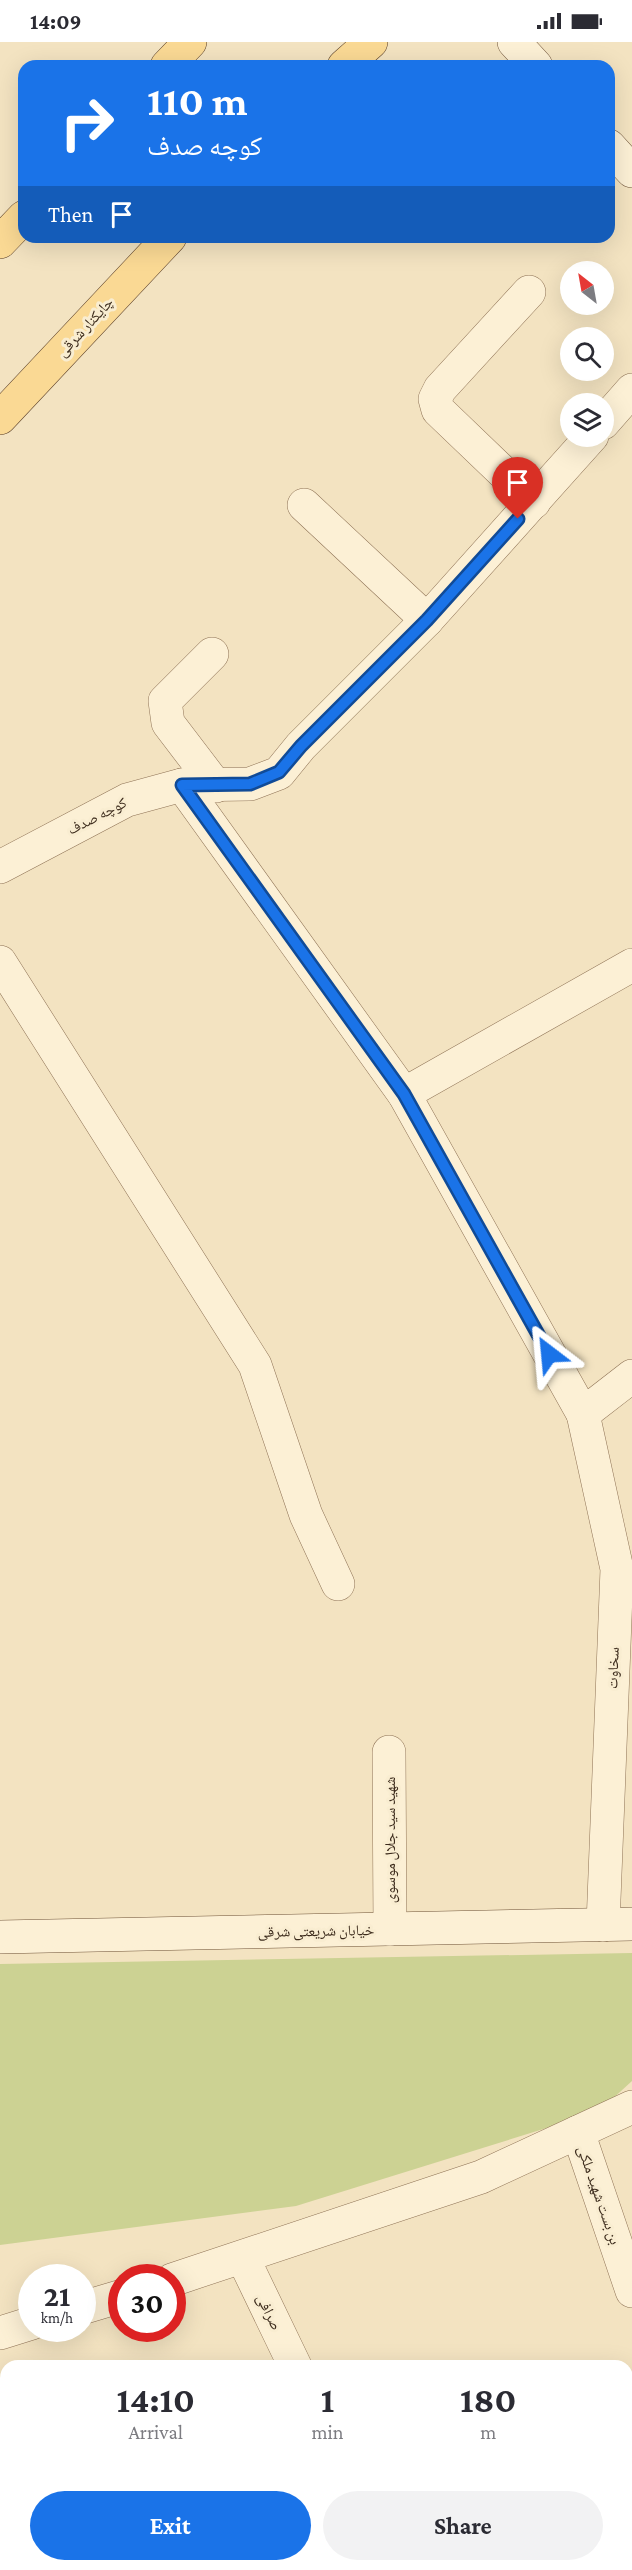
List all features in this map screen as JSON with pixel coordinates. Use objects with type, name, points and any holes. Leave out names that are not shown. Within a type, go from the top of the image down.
[{"type":"main road","points":[[173,60],[190,42]]},
{"type":"main road","points":[[351,60],[371,42]]},
{"type":"main road","points":[[0,242],[18,223]]},
{"type":"main road","name":"چایکنار شرقی","points":[[0,418],[164,243]]},
{"type":"street","points":[[514,42],[530,60]]},
{"type":"street","points":[[615,153],[632,171]]},
{"type":"street","points":[[529,292],[440,389],[435,399],[438,410],[534,502]]},
{"type":"street","points":[[614,410],[632,390]]},
{"type":"street","name":"کوچه صدف","points":[[0,867],[128,800],[182,785],[250,784],[279,772],[301,746],[427,620],[582,447]]},
{"type":"street","points":[[304,505],[427,620]]},
{"type":"street","points":[[212,654],[165,701],[168,723],[216,786]]},
{"type":"street","name":"سخاوت","points":[[182,785],[404,1094],[583,1414],[618,1569],[617,1924]]},
{"type":"street","points":[[0,962],[255,1365],[306,1515],[338,1584]]},
{"type":"street","points":[[404,1094],[632,965]]},
{"type":"street","points":[[583,1414],[632,1376]]},
{"type":"street","name":"شهید سید جلال موسوی","points":[[389,1752],[390,1929]]},
{"type":"street","name":"خیابان شریعتی شرقی","points":[[0,1937],[617,1924]]},
{"type":"street","points":[[186,2276],[481,2177],[632,2108]]},
{"type":"street","name":"بن بست شهید ملکی","points":[[578,2132],[632,2291]]},
{"type":"street","name":"صرافی","points":[[243,2258],[292,2360]]},
{"type":"street","points":[[0,2333],[18,2327]]},
{"type":"green space","points":[[632,1953],[632,2081],[598,2112],[296,2206],[0,2245],[0,1964]]},
{"type":"route","points":[[518,519],[427,620],[301,746],[279,772],[250,784],[182,785],[404,1094],[549,1354]]}]
